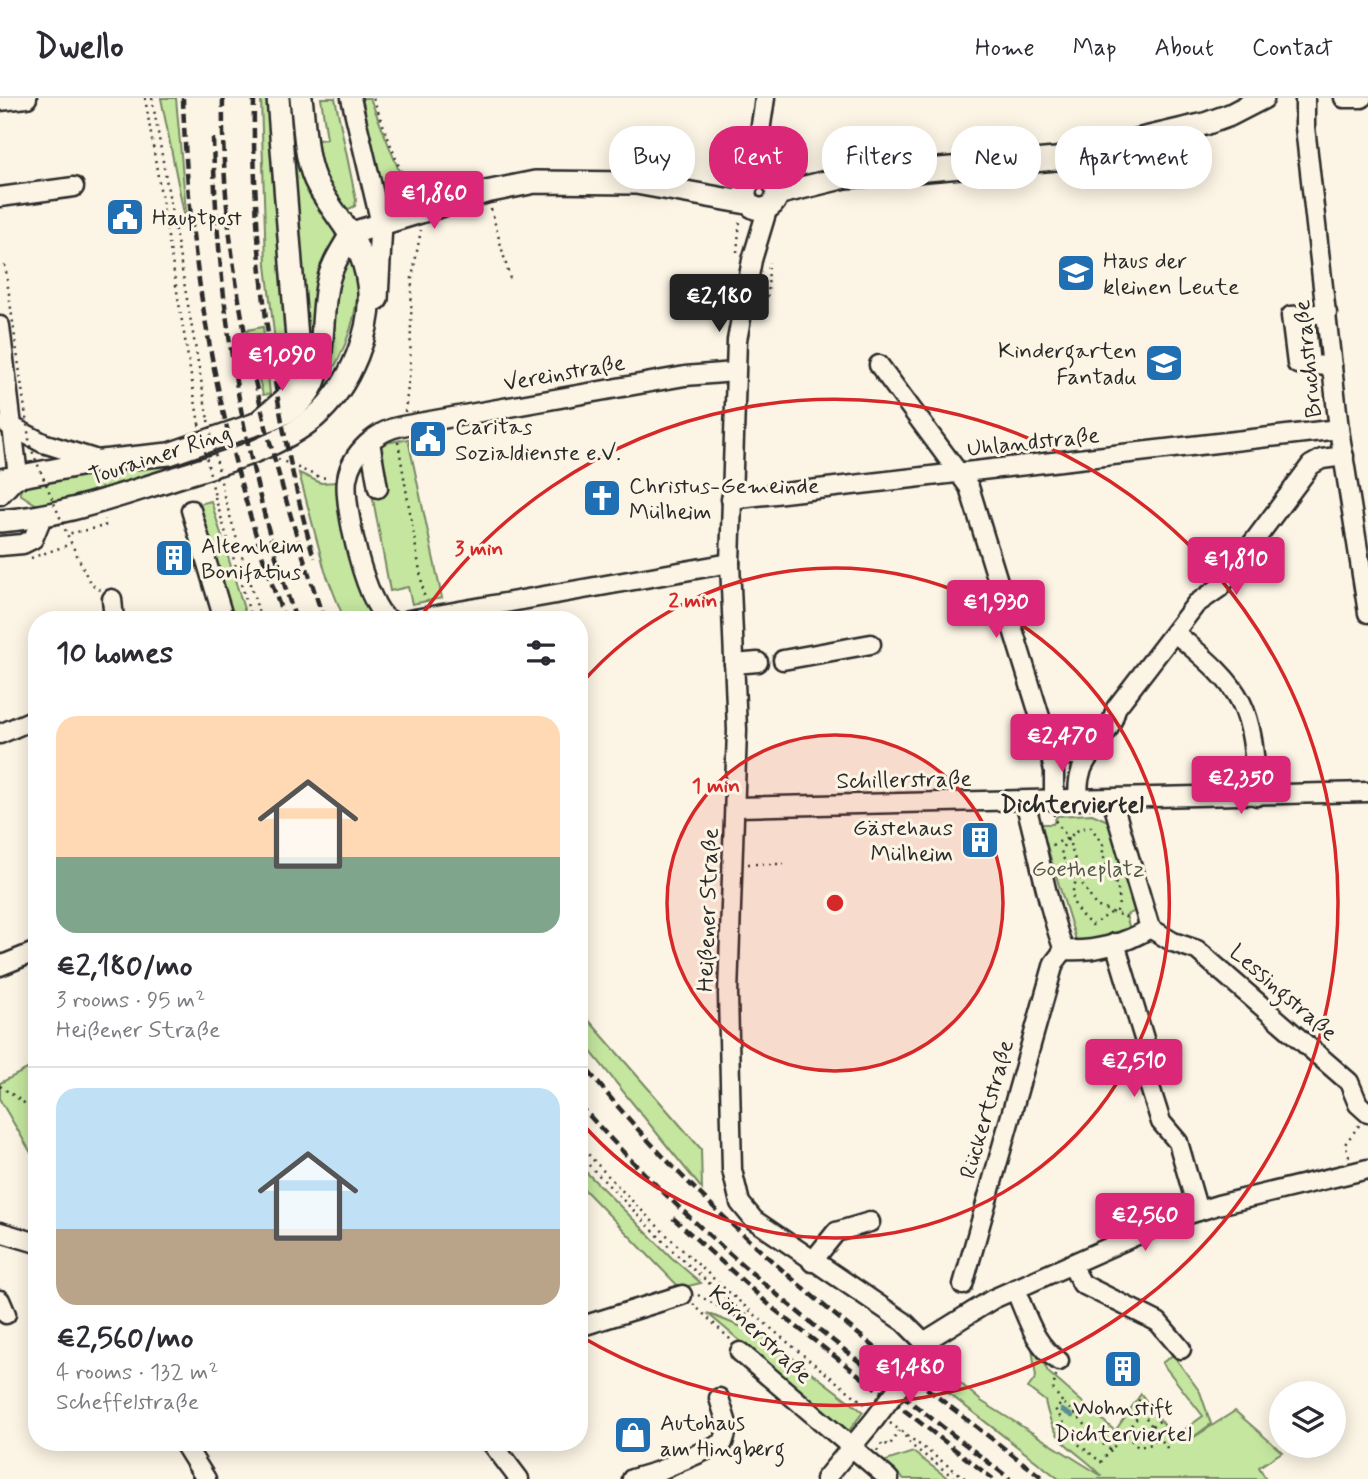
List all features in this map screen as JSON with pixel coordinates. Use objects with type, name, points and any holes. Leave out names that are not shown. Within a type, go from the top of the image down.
[{"type":"main road","name":"Tourainer Ring","points":[[9,478],[101,461],[169,454],[256,424],[289,396],[298,368],[278,98]]},
{"type":"main road","name":"Tourainer Ring","points":[[0,521],[33,518],[203,469],[275,442],[314,418],[330,401],[349,372],[369,318],[369,285],[359,247],[352,233],[317,184],[310,161],[301,98]]},
{"type":"main road","points":[[256,424],[279,418],[298,408],[308,393],[323,352],[326,291],[330,274],[352,233],[400,223],[486,192],[535,182],[611,181],[701,194],[760,192],[807,177],[828,180],[1056,159],[1172,133],[1240,110],[1263,98]]},
{"type":"main road","points":[[369,318],[400,223]]},
{"type":"street","points":[[0,101],[27,98]]},
{"type":"street","points":[[351,98],[400,223]]},
{"type":"street","name":"Heißener Straße","points":[[765,98],[760,258],[735,372],[731,499],[736,807],[728,995],[734,1180],[747,1213],[812,1262],[904,1322],[925,1342]]},
{"type":"street","name":"Bruchstraße","points":[[1305,98],[1305,127],[1339,429],[1364,566],[1368,613]]},
{"type":"street","points":[[1344,98],[1362,98]]},
{"type":"street","points":[[0,197],[74,187]]},
{"type":"street","points":[[1297,364],[1291,316],[1327,313]]},
{"type":"street","points":[[1305,315],[1310,365],[1332,366]]},
{"type":"street","points":[[0,326],[9,478],[0,495]]},
{"type":"street","points":[[879,365],[970,487],[1048,743],[1054,771],[1054,800]]},
{"type":"street","name":"Vereinstraße","points":[[370,442],[386,429],[400,434],[685,376],[735,372]]},
{"type":"street","points":[[6,423],[43,443],[101,461]]},
{"type":"street","name":"Uhlandstraße","points":[[731,499],[1339,429]]},
{"type":"street","points":[[1301,435],[1309,449],[1311,466]]},
{"type":"street","points":[[370,442],[347,476],[350,520],[358,553],[384,611]]},
{"type":"street","points":[[370,442],[378,488]]},
{"type":"street","points":[[1079,800],[1079,770],[1112,724],[1116,708],[1196,604],[1219,588],[1311,466],[1322,459],[1343,456]]},
{"type":"street","points":[[0,503],[33,518],[33,539],[23,544],[0,546]]},
{"type":"street","points":[[191,510],[221,611]]},
{"type":"street","points":[[460,611],[730,563]]},
{"type":"street","points":[[112,598],[113,611]]},
{"type":"street","points":[[1175,633],[1215,665],[1238,695],[1249,716],[1255,742],[1257,796]]},
{"type":"street","points":[[783,660],[872,644]]},
{"type":"street","points":[[734,664],[758,662]]},
{"type":"street","points":[[0,734],[28,722]]},
{"type":"street","points":[[1048,743],[1067,755],[1090,755]]},
{"type":"street","name":"Schillerstraße","points":[[736,807],[1368,792]]},
{"type":"street","points":[[1026,802],[1039,850],[1044,886],[1064,950],[1084,951],[1135,937],[1150,928],[1112,800]]},
{"type":"street","name":"Lessingstraße","points":[[1150,928],[1173,942],[1197,950],[1349,1082],[1363,1120]]},
{"type":"street","points":[[1115,943],[1145,1042],[1143,1065],[1146,1076],[1161,1122],[1178,1142],[1198,1211]]},
{"type":"street","name":"Rückertstraße","points":[[963,1285],[1054,962],[1064,950]]},
{"type":"street","points":[[0,966],[28,955]]},
{"type":"street","points":[[825,1479],[915,1366],[925,1342],[973,1309],[1071,1264],[1198,1211],[1368,1169]]},
{"type":"street","points":[[812,1262],[836,1232],[870,1222]]},
{"type":"street","points":[[0,1232],[28,1240]]},
{"type":"street","points":[[1071,1264],[1082,1284],[1158,1322],[1181,1349]]},
{"type":"street","points":[[1015,1289],[1037,1339],[1045,1352],[1059,1361]]},
{"type":"street","name":"Körnerstraße","points":[[588,1324],[687,1293]]},
{"type":"street","name":"Körnerstraße","points":[[740,1352],[889,1479]]},
{"type":"street","points":[[632,1479],[656,1472],[723,1443],[728,1427],[719,1398]]},
{"type":"street","points":[[189,1451],[206,1479]]},
{"type":"street","points":[[498,1451],[519,1479]]},
{"type":"path","points":[[145,98],[199,424],[215,497],[248,611]]},
{"type":"path","points":[[152,98],[208,419],[224,496],[258,611]]},
{"type":"path","points":[[373,98],[407,188],[397,204],[400,223],[421,234],[412,278],[410,369],[400,434],[425,601]]},
{"type":"path","points":[[486,192],[510,279]]},
{"type":"path","points":[[758,311],[768,295],[760,258]]},
{"type":"path","points":[[5,265],[30,446],[90,583],[112,598]]},
{"type":"path","points":[[272,456],[321,478],[347,476]]},
{"type":"path","points":[[67,534],[106,526],[106,512]]},
{"type":"path","points":[[34,558],[72,544]]},
{"type":"path","points":[[1054,800],[1054,820],[1068,838],[1083,885],[1096,906],[1150,928]]},
{"type":"path","points":[[1039,850],[1068,838],[1083,827],[1091,827],[1100,837],[1102,854],[1114,875],[1121,901],[1116,914]]},
{"type":"path","points":[[1068,838],[1060,850],[1063,861],[1075,876],[1072,893],[1079,915],[1092,925],[1111,913]]},
{"type":"path","points":[[746,853],[746,864],[783,864]]},
{"type":"path","points":[[0,1086],[28,1106]]},
{"type":"path","points":[[1349,1157],[1345,1144],[1363,1120]]},
{"type":"path","points":[[588,1153],[681,1249],[753,1316],[877,1416],[967,1479]]},
{"type":"path","points":[[588,1164],[676,1254],[744,1314],[753,1316]]},
{"type":"path","points":[[687,1293],[745,1322],[753,1325],[759,1321]]},
{"type":"path","name":"Körnerstraße","points":[[687,1293],[740,1352]]},
{"type":"path","points":[[1059,1361],[1053,1389],[1063,1403],[1079,1416],[1093,1438],[1111,1450]]},
{"type":"path","points":[[1138,1396],[1142,1412],[1170,1452]]},
{"type":"path","points":[[1063,1403],[1054,1411],[1065,1421],[1085,1452],[1101,1462],[1126,1435],[1142,1412]]},
{"type":"path","points":[[1152,1426],[1161,1420]]},
{"type":"path","points":[[1133,1426],[1137,1430]]},
{"type":"path","points":[[876,1453],[883,1442],[889,1446],[901,1432]]},
{"type":"path","points":[[901,1432],[911,1445],[956,1479]]},
{"type":"path","points":[[1126,1435],[1130,1443],[1144,1447],[1152,1444],[1158,1435]]},
{"type":"green space","points":[[161,98],[176,98],[188,234]]},
{"type":"green space","points":[[261,98],[269,98],[290,330],[287,367],[280,384],[266,265]]},
{"type":"green space","points":[[321,98],[335,98],[356,200],[355,206],[349,209],[334,197],[322,169],[317,140],[327,139]]},
{"type":"green space","points":[[362,98],[370,98],[405,186],[399,194],[383,196]]},
{"type":"green space","points":[[293,142],[297,142],[334,226],[338,249],[312,372],[307,371]]},
{"type":"green space","points":[[355,259],[355,312],[345,346],[319,393],[329,370],[333,351],[334,306],[339,277]]},
{"type":"green space","points":[[263,327],[270,394],[263,395],[247,330]]},
{"type":"green space","points":[[408,439],[442,598],[412,604],[408,587],[390,591],[366,461],[380,444]]},
{"type":"green space","points":[[198,457],[199,464],[63,504],[40,507],[20,494],[21,486]]},
{"type":"green space","points":[[299,473],[321,483],[337,482],[350,554],[368,611],[341,611],[325,571]]},
{"type":"green space","points":[[211,501],[245,611],[232,611],[199,504]]},
{"type":"green space","name":"Goetheplatz","points":[[1092,814],[1108,821],[1136,911],[1126,915],[1131,934],[1077,943],[1040,824],[1053,824],[1057,816]]},
{"type":"green space","points":[[588,1019],[701,1149],[702,1189],[588,1048]]},
{"type":"green space","points":[[28,1069],[28,1148],[0,1100],[0,1083]]},
{"type":"green space","points":[[588,1174],[672,1258],[701,1283],[680,1288],[588,1193]]},
{"type":"green space","points":[[707,1313],[764,1336],[863,1412],[848,1432]]},
{"type":"green space","points":[[1030,1333],[1048,1372],[1115,1431],[1141,1394],[1168,1430],[1165,1433],[1170,1440],[1203,1416],[1162,1363],[1173,1355],[1200,1392],[1211,1424],[1188,1441],[1235,1411],[1269,1441],[1269,1458],[1273,1458],[1259,1467],[1266,1479],[1059,1479],[925,1375],[935,1361],[981,1401],[1102,1476],[1067,1445],[1054,1429],[1045,1401],[1028,1388],[1036,1377]]},
{"type":"green space","points":[[913,1452],[949,1479],[904,1479],[883,1462]]},
{"type":"waterway","points":[[1062,1410],[1072,1416]]},
{"type":"railway","points":[[183,98],[192,230],[213,363],[244,494],[282,611]]},
{"type":"railway","points":[[223,98],[224,165],[230,232],[251,363],[284,492],[321,611]]},
{"type":"railway","points":[[254,98],[257,214],[267,330],[287,445],[314,558]]},
{"type":"railway","points":[[213,138],[220,260],[236,382],[261,502],[293,611]]},
{"type":"railway","points":[[588,1070],[629,1120],[739,1232],[858,1334],[1044,1479]]},
{"type":"railway","points":[[588,1114],[679,1207],[785,1302],[1010,1479]]},
{"type":"railway","points":[[673,1218],[775,1310],[993,1479]]},
{"type":"place","name":"Hauptpost","points":[[125,217]]},
{"type":"place","name":"Haus der kleinen Leute","points":[[1076,273]]},
{"type":"place","name":"Kindergarten Fantadu","points":[[1164,363]]},
{"type":"place","name":"Caritas Sozialdienste e.V.","points":[[428,439]]},
{"type":"place","name":"Christus-Gemeinde Mülheim","points":[[602,498]]},
{"type":"place","name":"Altenheim Bonifatius","points":[[174,558]]},
{"type":"place","name":"Gästehaus Mülheim","points":[[980,840]]},
{"type":"place","name":"Wohnstift Dichterviertel","points":[[1123,1369]]},
{"type":"place","name":"Autohaus am Hingberg","points":[[633,1435]]},
{"type":"district","name":"Dichterviertel","points":[[1072,804]]}]
